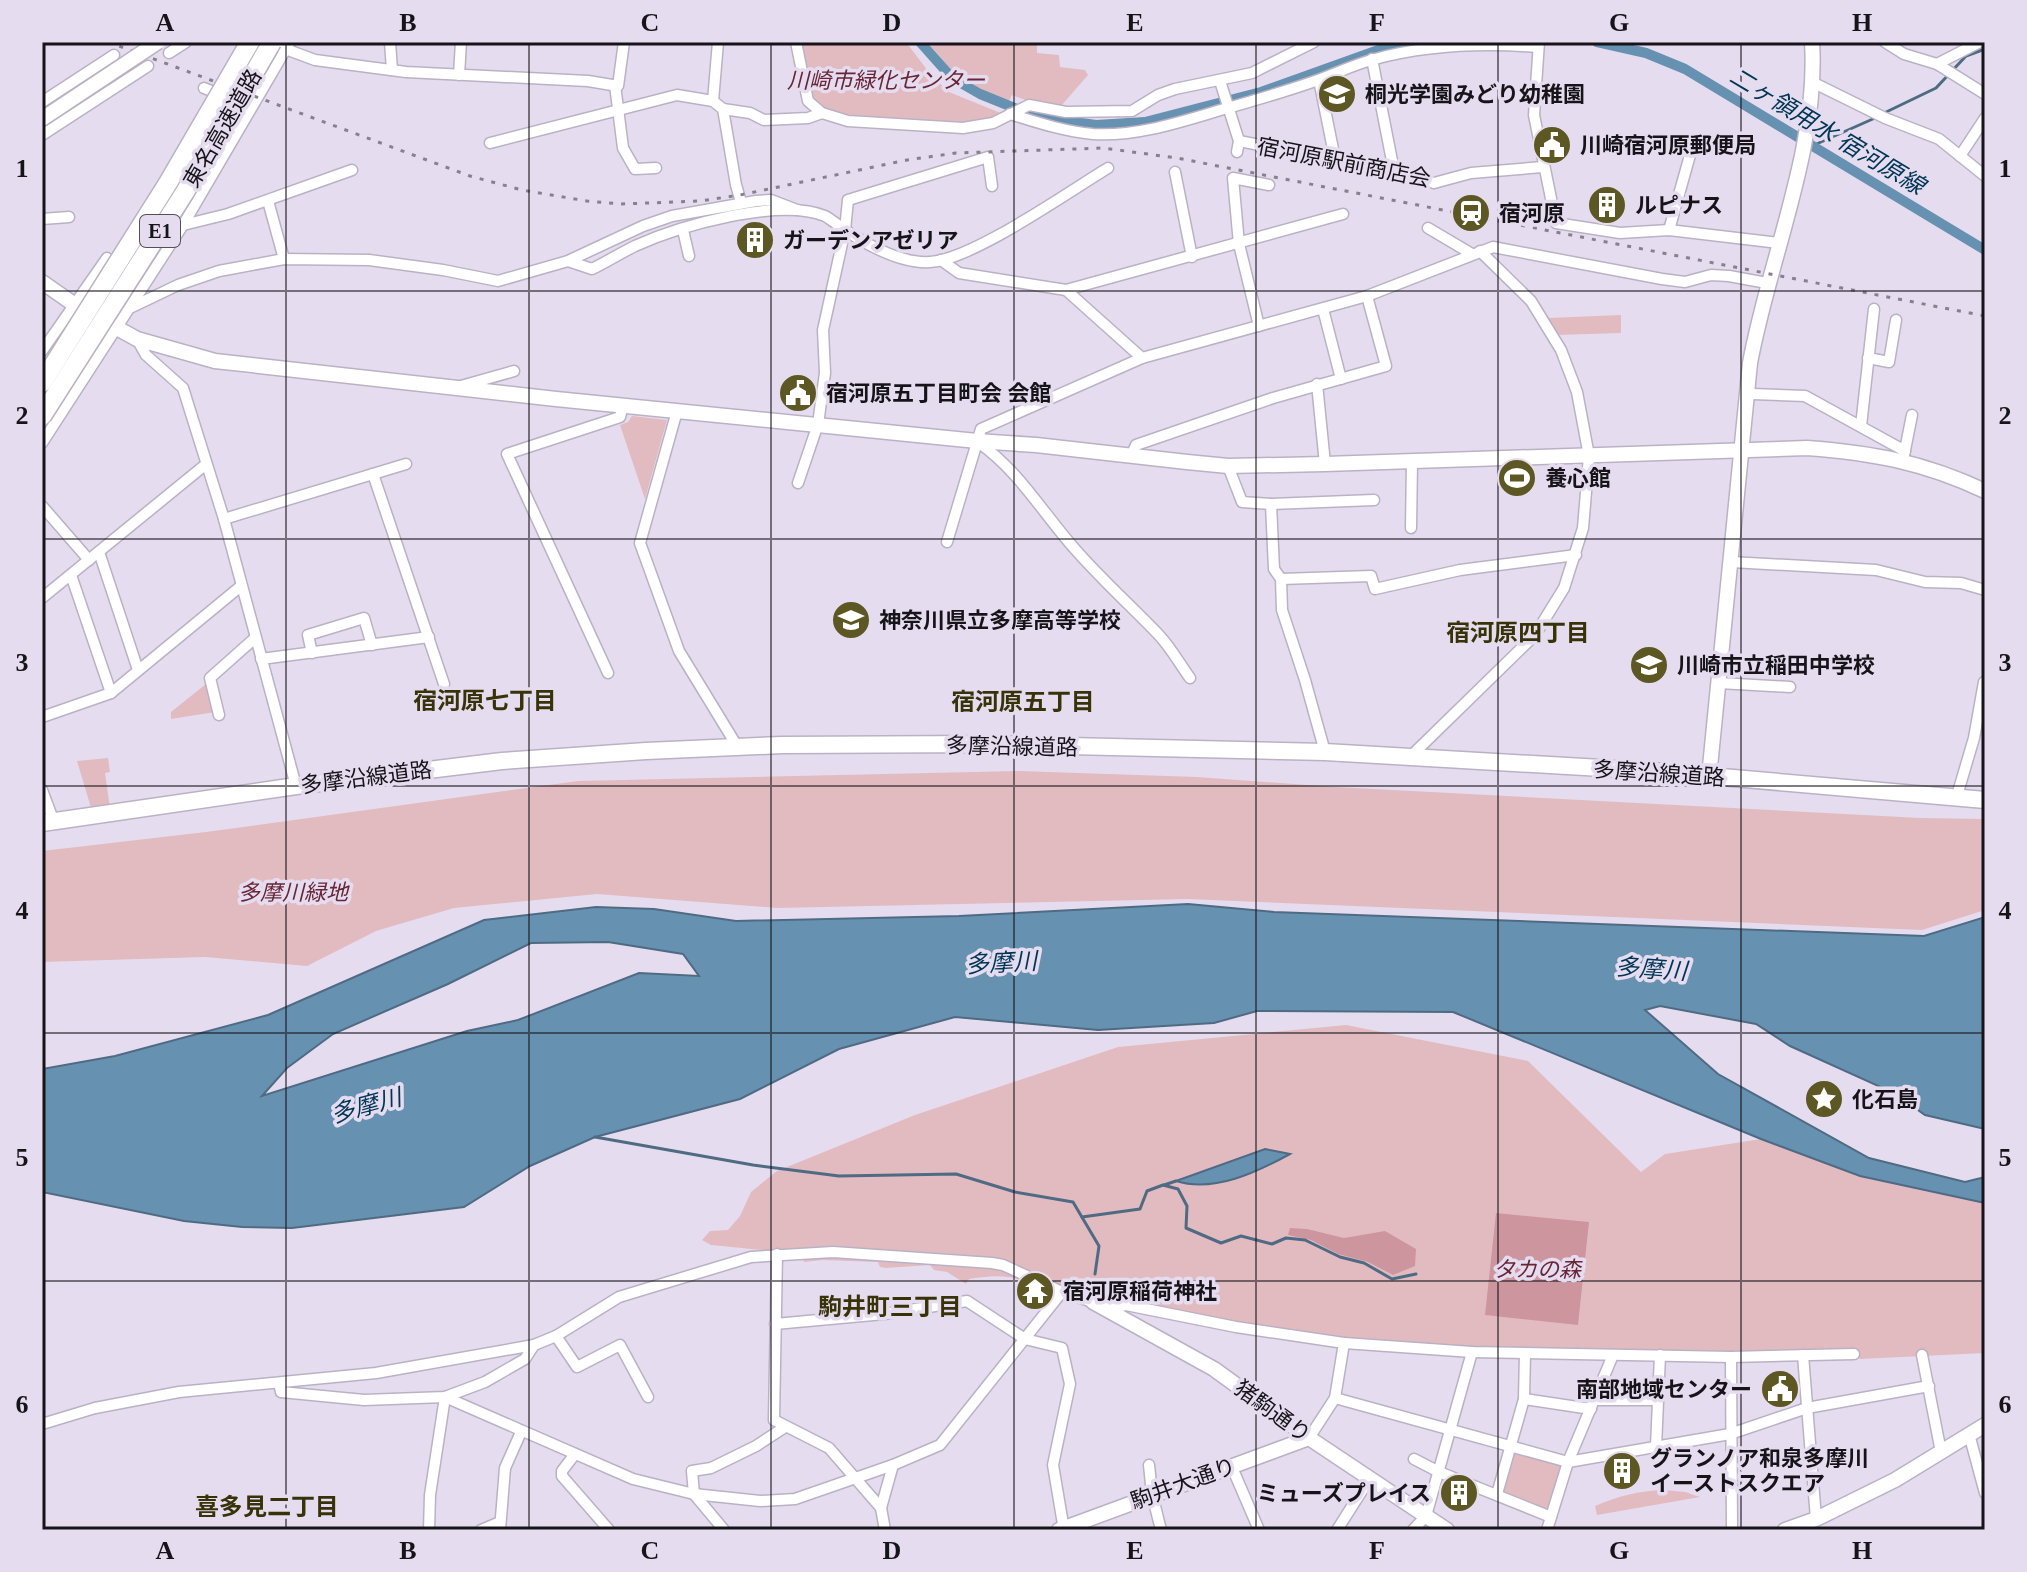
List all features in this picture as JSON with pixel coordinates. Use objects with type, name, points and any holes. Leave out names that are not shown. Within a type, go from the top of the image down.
[{"type":"highway","name":"東名高速道路","points":[[42,383],[168,183],[250,42]]},
{"type":"highway","name":"東名高速道路","points":[[42,416],[279,44]]},
{"type":"main road","name":"多摩沿線道路","points":[[48,822],[296,786],[502,761],[737,746],[982,744],[1325,752],[1709,777],[1985,800]]},
{"type":"street","points":[[42,119],[164,48],[186,42]]},
{"type":"street","points":[[390,42],[392,70]]},
{"type":"street","points":[[459,75],[461,42]]},
{"type":"street","points":[[42,443],[132,307],[253,108],[279,44],[315,60],[392,70],[588,81],[618,86],[624,42]]},
{"type":"street","points":[[713,101],[718,42]]},
{"type":"street","points":[[796,42],[808,101],[822,113],[848,121],[963,128],[993,123],[1029,105],[1066,112],[1132,111],[1158,95],[1175,89],[1221,84],[1252,73],[1314,42]]},
{"type":"street","points":[[1709,777],[1750,363],[1767,283],[1804,142],[1812,82],[1812,42]]},
{"type":"street","points":[[1885,42],[1904,54],[1937,64],[1985,94]]},
{"type":"street","points":[[1937,64],[1980,42]]},
{"type":"street","points":[[1011,114],[1047,127],[1096,134],[1167,125],[1319,80],[1372,59],[1424,50],[1539,44],[1534,115],[1556,223],[1620,233],[1669,230],[1779,243]]},
{"type":"street","points":[[42,102],[114,55]]},
{"type":"street","points":[[1372,59],[1394,171]]},
{"type":"street","points":[[42,135],[148,66]]},
{"type":"street","points":[[91,70],[110,91]]},
{"type":"street","points":[[1319,80],[1335,159]]},
{"type":"street","points":[[1812,82],[1881,116],[1939,139],[1985,176]]},
{"type":"street","points":[[1221,84],[1226,107]]},
{"type":"street","points":[[615,85],[623,148],[635,169],[656,168]]},
{"type":"street","points":[[204,88],[253,108]]},
{"type":"street","points":[[490,143],[677,95],[713,101],[723,109],[750,113],[764,120],[808,118],[822,113]]},
{"type":"street","name":"宿河原駅前商店会","points":[[1226,107],[1238,146],[1335,159],[1434,183],[1471,173],[1543,167]]},
{"type":"street","points":[[723,109],[741,202]]},
{"type":"street","points":[[1960,156],[1985,118]]},
{"type":"street","points":[[1669,230],[1692,148]]},
{"type":"street","points":[[798,483],[818,424],[825,373],[823,330],[845,230],[848,200],[988,157],[992,186]]},
{"type":"street","points":[[132,307],[178,285],[219,271],[284,259],[369,260],[498,281],[568,261],[672,216],[741,202],[771,200],[827,217],[845,230],[901,258],[930,262],[989,240],[1108,168]]},
{"type":"street","points":[[183,225],[268,201],[352,170]]},
{"type":"street","points":[[1175,172],[1192,257]]},
{"type":"street","points":[[1259,326],[1239,244],[1233,178],[1269,185]]},
{"type":"street","points":[[268,201],[284,259]]},
{"type":"street","points":[[568,261],[592,269],[635,246],[728,216],[757,211],[797,210]]},
{"type":"street","points":[[941,260],[959,273],[1066,290],[1343,214]]},
{"type":"street","points":[[42,219],[69,217]]},
{"type":"street","points":[[1411,756],[1526,646],[1564,588],[1576,555],[1584,516],[1589,456],[1577,392],[1549,327],[1531,301],[1476,252],[1428,228]]},
{"type":"street","points":[[683,230],[689,256]]},
{"type":"street","points":[[947,542],[981,429],[1142,358],[1367,296],[1476,252],[1503,247],[1685,282],[1711,275],[1767,283]]},
{"type":"street","points":[[42,351],[107,258]]},
{"type":"street","points":[[42,282],[75,305],[137,339],[215,361],[623,406],[1228,466],[1807,448],[1904,456]]},
{"type":"street","points":[[1066,290],[1142,358]]},
{"type":"street","points":[[1131,456],[1136,445],[1317,384],[1386,366],[1367,296]]},
{"type":"street","points":[[1323,309],[1341,379]]},
{"type":"street","points":[[1861,426],[1874,309]]},
{"type":"street","points":[[1868,358],[1889,362],[1896,320]]},
{"type":"street","points":[[137,339],[146,355],[183,388],[224,519],[296,786]]},
{"type":"street","points":[[455,388],[514,371]]},
{"type":"street","points":[[1317,384],[1325,464]]},
{"type":"street","points":[[1752,394],[1805,396],[1861,426],[1904,456],[1985,491]]},
{"type":"street","points":[[608,673],[507,454],[620,417],[623,406]]},
{"type":"street","points":[[677,411],[640,543],[679,651],[737,746]]},
{"type":"street","points":[[1904,456],[1912,415]]},
{"type":"street","points":[[977,441],[994,453],[1038,501],[1073,548],[1159,635],[1190,678]]},
{"type":"street","points":[[1411,528],[1412,461]]},
{"type":"street","points":[[224,519],[406,464]]},
{"type":"street","points":[[42,598],[205,465]]},
{"type":"street","points":[[1228,466],[1242,502],[1271,504],[1374,500]]},
{"type":"street","points":[[373,474],[444,684]]},
{"type":"street","points":[[1271,504],[1274,569],[1281,579],[1282,610],[1325,752]]},
{"type":"street","points":[[42,506],[89,560]]},
{"type":"street","points":[[99,552],[138,670]]},
{"type":"street","points":[[1281,579],[1371,576],[1375,589],[1460,570],[1576,555]]},
{"type":"street","points":[[1731,562],[1876,570],[1925,582],[1961,583],[1985,590]]},
{"type":"street","points":[[71,575],[111,693]]},
{"type":"street","points":[[42,717],[111,693],[241,586]]},
{"type":"street","points":[[312,653],[308,635],[364,618],[372,645]]},
{"type":"street","points":[[261,659],[429,637]]},
{"type":"street","points":[[219,715],[210,678],[255,638]]},
{"type":"street","points":[[1956,799],[1980,738],[1984,682]]},
{"type":"street","points":[[1719,683],[1790,687]]},
{"type":"street","points":[[42,790],[48,822]]},
{"type":"street","points":[[42,1424],[95,1408],[179,1392],[376,1373],[534,1345],[556,1336],[619,1297],[751,1257],[777,1254],[833,1252],[992,1263],[1099,1305],[1126,1305],[1236,1327],[1344,1343],[1472,1352],[1731,1357],[1854,1354]]},
{"type":"street","points":[[777,1254],[774,1420],[829,1448],[881,1508]]},
{"type":"street","points":[[445,1397],[633,1479],[694,1494],[785,1501],[893,1465],[940,1445],[1062,1292]]},
{"type":"street","points":[[775,1324],[884,1314],[967,1301],[1025,1339],[1062,1348],[1070,1384],[1053,1465],[1062,1529]]},
{"type":"street","name":"猪駒通り","points":[[1099,1305],[1214,1369],[1309,1438],[1447,1530]]},
{"type":"street","points":[[556,1336],[577,1367],[620,1345],[648,1397]]},
{"type":"street","points":[[1309,1438],[1335,1398],[1344,1343]]},
{"type":"street","points":[[279,1383],[281,1392],[364,1400],[445,1397],[485,1382],[525,1359],[534,1345]]},
{"type":"street","points":[[1413,1530],[1426,1516],[1472,1352]]},
{"type":"street","points":[[1497,1494],[1524,1399],[1525,1353]]},
{"type":"street","points":[[1547,1530],[1568,1462],[1613,1355]]},
{"type":"street","points":[[1656,1447],[1660,1355]]},
{"type":"street","points":[[1803,1355],[1815,1523]]},
{"type":"street","points":[[1922,1355],[1941,1452]]},
{"type":"street","points":[[1731,1357],[1732,1530]]},
{"type":"street","points":[[1335,1398],[1568,1462],[1730,1434],[1807,1408],[1929,1386]]},
{"type":"street","points":[[429,1530],[430,1495],[445,1397]]},
{"type":"street","points":[[1524,1399],[1593,1404],[1658,1400]]},
{"type":"street","points":[[1785,1530],[1815,1523],[1895,1480],[1985,1425]]},
{"type":"street","points":[[724,1530],[694,1494],[692,1471],[711,1468],[756,1446],[785,1427]]},
{"type":"street","points":[[481,1530],[500,1526],[505,1468],[521,1432]]},
{"type":"street","points":[[1969,1434],[1985,1493]]},
{"type":"street","name":"駒井大通り","points":[[1062,1529],[1309,1438]]},
{"type":"street","points":[[575,1454],[562,1471],[562,1476],[609,1530]]},
{"type":"street","points":[[1414,1459],[1551,1517]]},
{"type":"street","points":[[885,1530],[881,1508],[893,1465]]},
{"type":"street","points":[[1149,1465],[1161,1530]]},
{"type":"street","points":[[1231,1465],[1259,1530]]},
{"type":"street","points":[[1337,1530],[1370,1478]]},
{"type":"green space","name":"川崎市緑化センター","points":[[801,42],[906,42],[931,75],[949,92],[1003,114],[974,125],[829,113],[817,103],[807,87]]},
{"type":"green space","name":"川崎市緑化センター","points":[[926,42],[1037,42],[1037,53],[1059,55],[1060,67],[1085,70],[1088,75],[1061,106],[1034,103],[1012,95],[1009,101],[966,84]]},
{"type":"green space","points":[[1621,315],[1621,333],[1557,335],[1548,318]]},
{"type":"green space","points":[[632,416],[667,420],[645,499],[620,425]]},
{"type":"green space","points":[[206,684],[210,686],[215,712],[171,719],[171,712]]},
{"type":"green space","points":[[108,758],[110,772],[105,773],[110,808],[92,811],[77,761]]},
{"type":"green space","name":"多摩川緑地","points":[[1019,771],[1197,777],[1336,787],[1985,819],[1985,910],[1922,930],[1187,899],[778,908],[597,894],[454,908],[376,931],[307,966],[205,957],[42,962],[42,851],[578,781]]},
{"type":"green space","points":[[1346,1025],[1528,1061],[1641,1172],[1665,1154],[1761,1139],[1860,1176],[1985,1203],[1985,1353],[1860,1359],[1853,1352],[1607,1352],[1364,1343],[1107,1305],[1085,1291],[1060,1287],[1007,1263],[952,1254],[851,1249],[773,1251],[711,1245],[702,1240],[710,1231],[728,1230],[740,1216],[751,1192],[777,1171],[915,1115],[1118,1047]]},
{"type":"green space","name":"タカの森","points":[[1496,1213],[1589,1222],[1578,1325],[1485,1315]]},
{"type":"green space","points":[[1290,1228],[1344,1238],[1385,1231],[1416,1249],[1415,1266],[1393,1275],[1311,1240],[1288,1235]]},
{"type":"green space","points":[[803,1257],[996,1268],[1057,1294],[1053,1300],[1039,1292],[1036,1294],[1015,1278],[1006,1277],[969,1279],[966,1284],[947,1272],[934,1270],[930,1265],[886,1268],[880,1267],[878,1262],[804,1262]]},
{"type":"green space","points":[[1511,1452],[1561,1465],[1563,1470],[1550,1509],[1546,1511],[1501,1494]]},
{"type":"green space","points":[[1664,1490],[1700,1497],[1597,1515],[1595,1506],[1604,1502]]},
{"type":"water","name":"多摩川","points":[[1188,904],[1274,912],[1924,936],[1985,917],[1985,1129],[1925,1115],[1894,1093],[1790,1046],[1756,1024],[1660,1006],[1645,1010],[1718,1074],[1869,1158],[1965,1182],[1985,1177],[1985,1203],[1860,1176],[1761,1139],[1453,1012],[1257,1011],[1214,1023],[1098,1030],[955,1017],[839,1049],[740,1099],[595,1137],[530,1166],[464,1207],[292,1228],[242,1227],[184,1221],[42,1192],[42,1069],[115,1056],[268,1015],[484,920],[596,907],[654,909],[736,921],[959,916]],"holes":[[[608,942],[683,954],[699,976],[639,973],[518,1020],[467,1031],[262,1096],[287,1068],[333,1034],[448,984],[531,943]]]},
{"type":"water","points":[[1265,1149],[1290,1154],[1235,1179],[1205,1184],[1176,1181]]},
{"type":"waterway","name":"二ヶ領用水 宿河原線","points":[[920,42],[952,78],[980,94],[1037,117],[1096,125],[1145,122],[1261,92],[1384,48],[1418,42]]},
{"type":"waterway","name":"二ヶ領用水 宿河原線","points":[[1597,42],[1646,53],[1685,69],[1985,250]]},
{"type":"waterway","points":[[1882,114],[1936,88],[1966,56],[1985,49]]},
{"type":"waterway","points":[[1812,146],[1875,118]]},
{"type":"waterway","points":[[595,1137],[753,1165],[839,1176],[956,1174],[1015,1192],[1073,1202],[1099,1246],[1095,1274]]},
{"type":"waterway","points":[[1164,1185],[1176,1181]]},
{"type":"waterway","points":[[1082,1217],[1140,1209],[1147,1191],[1163,1185],[1178,1189],[1187,1206],[1186,1228],[1221,1243],[1241,1236],[1272,1244],[1286,1238],[1305,1240],[1340,1257],[1364,1263],[1392,1279],[1416,1274]]},
{"type":"railway","points":[[108,42],[470,176],[522,190],[587,201],[621,204],[700,201],[956,153],[1103,148],[1177,158],[1985,316]]},
{"type":"place","name":"桐光学園みどり幼稚園","points":[[1337,94]]},
{"type":"place","name":"川崎宿河原郵便局","points":[[1552,145]]},
{"type":"place","name":"ルピナス","points":[[1607,205]]},
{"type":"place","name":"宿河原","points":[[1471,213]]},
{"type":"place","name":"ガーデンアゼリア","points":[[755,240]]},
{"type":"place","name":"宿河原五丁目町会 会館","points":[[798,393]]},
{"type":"place","name":"養心館","points":[[1517,478]]},
{"type":"place","name":"神奈川県立多摩高等学校","points":[[851,620]]},
{"type":"place","name":"川崎市立稲田中学校","points":[[1649,665]]},
{"type":"place","name":"化石島","points":[[1824,1099]]},
{"type":"place","name":"宿河原稲荷神社","points":[[1035,1291]]},
{"type":"place","name":"南部地域センター","points":[[1780,1389]]},
{"type":"place","name":"グランノア和泉多摩川 イーストスクエア","points":[[1622,1471]]},
{"type":"place","name":"ミューズプレイス","points":[[1459,1493]]},
{"type":"district","name":"宿河原四丁目","points":[[1518,633]]},
{"type":"district","name":"宿河原七丁目","points":[[485,701]]},
{"type":"district","name":"宿河原五丁目","points":[[1023,702]]},
{"type":"district","name":"駒井町三丁目","points":[[890,1307]]},
{"type":"district","name":"喜多見二丁目","points":[[267,1507]]}]
